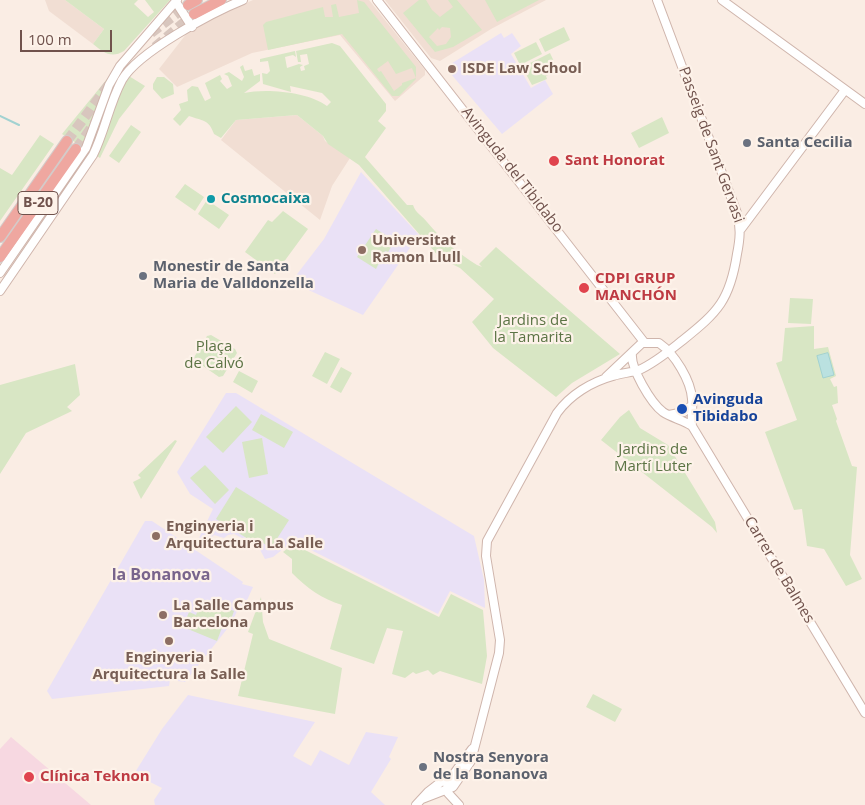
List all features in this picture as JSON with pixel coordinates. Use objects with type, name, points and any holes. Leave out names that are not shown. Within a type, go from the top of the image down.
[{"type":"highway","points":[[194,14],[221,0]]},
{"type":"highway","name":"B-20","points":[[0,237],[67,142]]},
{"type":"highway","name":"B-20","points":[[0,257],[76,149]]},
{"type":"street","points":[[0,291],[93,155],[101,139],[114,95],[124,77],[137,62],[154,50],[192,27],[244,0]]},
{"type":"street","name":"Avinguda del Tibidabo","points":[[377,0],[644,342]]},
{"type":"street","name":"Passeig de Sant Gervasi","points":[[447,791],[458,783],[471,761],[499,653],[500,640],[486,556],[487,541],[557,413],[578,392],[604,379],[635,371],[669,352],[706,322],[728,294],[734,278],[741,229],[737,213],[657,0]]},
{"type":"street","points":[[722,0],[865,104]]},
{"type":"street","points":[[0,273],[86,148],[109,85],[120,66],[176,1],[192,27]]},
{"type":"street","points":[[741,229],[845,90]]},
{"type":"street","points":[[737,213],[744,217],[751,217]]},
{"type":"street","points":[[604,379],[632,353],[644,342],[659,343],[669,352],[689,385],[692,405],[692,426],[669,415],[656,403],[635,371],[632,353]]},
{"type":"street","points":[[669,415],[684,412],[692,405]]},
{"type":"street","name":"Carrer de Balmes","points":[[692,426],[865,713]]},
{"type":"street","points":[[458,805],[447,791],[448,779],[474,746]]},
{"type":"street","points":[[419,802],[459,767]]},
{"type":"street","points":[[419,802],[447,791]]},
{"type":"shaded area","points":[[45,0],[65,0],[104,29],[93,44],[49,11]]},
{"type":"shaded area","points":[[253,0],[369,0],[425,70],[425,75],[395,101],[340,35],[252,53],[177,87],[159,69],[187,33],[213,18]]},
{"type":"shaded area","points":[[385,0],[546,0],[491,29],[440,61],[431,58]]},
{"type":"shaded area","points":[[501,33],[504,38],[512,33],[521,46],[511,54],[531,88],[545,80],[553,94],[502,134],[451,74],[449,65]]},
{"type":"shaded area","points":[[297,115],[323,136],[325,141],[350,158],[332,186],[320,220],[221,140],[236,120]]},
{"type":"shaded area","name":"Universitat Ramon Llull","points":[[361,172],[419,235],[363,315],[291,282],[324,239]]},
{"type":"shaded area","points":[[226,393],[236,393],[474,536],[484,580],[485,608],[450,591],[438,614],[293,541],[273,557],[265,559],[258,546],[234,534],[224,538],[214,535],[206,543],[199,538],[213,509],[190,494],[177,472]]},
{"type":"shaded area","name":"La Salle Campus Barcelona","points":[[145,521],[152,521],[243,582],[242,584],[253,587],[244,607],[240,605],[231,624],[185,682],[170,680],[169,686],[52,699],[47,691]]},
{"type":"shaded area","points":[[188,695],[315,722],[293,756],[311,766],[320,750],[349,765],[366,732],[398,737],[389,757],[391,759],[371,792],[385,805],[155,805],[154,800],[162,788],[134,774],[162,729]]},
{"type":"shaded area","name":"Clínica Teknon","points":[[11,737],[91,805],[0,805],[0,749]]},
{"type":"green space","points":[[65,0],[138,0],[134,4],[148,17],[154,12],[145,0],[170,0],[124,51],[107,54],[93,44],[104,29]]},
{"type":"green space","points":[[357,0],[364,2],[416,67],[416,78],[416,79],[399,96],[392,96],[342,34],[268,50],[263,25],[266,22],[323,7],[325,17],[333,17],[331,5],[336,4],[339,17],[359,13]],"holes":[[[388,61],[396,74],[412,68],[416,78],[402,83],[394,91],[381,71],[379,72],[377,69]]]},
{"type":"green space","points":[[419,0],[426,0],[432,10],[440,17],[453,7],[448,0],[457,0],[482,30],[453,47],[435,52],[403,13]],"holes":[[[442,27],[450,28],[451,37],[446,44],[437,46],[429,37],[438,28],[439,30]]]},
{"type":"green space","points":[[485,0],[539,0],[497,22]]},
{"type":"green space","points":[[564,27],[570,40],[545,52],[539,39]]},
{"type":"green space","points":[[536,42],[542,54],[520,65],[514,53]]},
{"type":"green space","name":"Jardins de la Tamarita","points":[[332,43],[340,46],[386,104],[386,111],[378,121],[386,128],[365,157],[407,205],[413,205],[417,212],[444,240],[477,265],[482,267],[479,264],[496,247],[620,354],[572,383],[556,397],[493,348],[472,322],[494,299],[460,268],[440,258],[359,165],[328,144],[323,136],[297,115],[236,120],[221,138],[214,134],[207,123],[201,120],[189,116],[180,126],[173,119],[181,110],[179,104],[188,101],[187,90],[192,86],[198,87],[205,101],[211,98],[205,83],[220,75],[222,79],[220,81],[227,89],[232,86],[228,76],[224,74],[229,72],[242,81],[244,77],[240,67],[243,65],[245,71],[252,69],[254,76],[260,74],[260,81],[244,93],[264,91],[287,92],[310,97],[327,106],[331,102],[322,93],[290,86],[291,92],[263,84],[262,73],[267,74],[270,71],[268,61],[260,62],[260,59],[295,51],[296,57],[293,55],[285,57],[287,68],[299,64],[303,65],[300,67],[301,71],[305,70],[304,66],[309,64],[307,54],[300,55],[301,62],[298,62],[296,51]]},
{"type":"green space","points":[[550,53],[558,70],[546,76],[547,79],[532,85],[522,67]]},
{"type":"green space","points":[[116,68],[145,86],[119,119],[100,158],[62,134]]},
{"type":"green space","points":[[157,77],[164,77],[173,84],[174,94],[162,99],[153,89],[153,84]]},
{"type":"green space","points":[[662,117],[669,133],[639,148],[631,133]]},
{"type":"green space","points":[[131,125],[141,132],[119,163],[109,156]]},
{"type":"green space","points":[[40,135],[54,144],[0,221],[0,168],[12,175]]},
{"type":"green space","points":[[185,184],[204,197],[195,211],[175,197]]},
{"type":"green space","points":[[207,200],[229,215],[219,229],[198,214]]},
{"type":"green space","points":[[283,211],[308,229],[275,274],[245,252],[268,220],[272,222]]},
{"type":"green space","points":[[376,229],[395,241],[388,252],[385,251],[376,269],[357,257]]},
{"type":"green space","points":[[790,298],[813,299],[811,324],[788,323]]},
{"type":"green space","points":[[814,326],[814,349],[828,347],[836,376],[830,379],[834,387],[837,386],[838,403],[832,405],[852,466],[857,467],[850,555],[862,579],[846,586],[824,549],[807,546],[802,509],[794,510],[765,432],[797,420],[776,363],[782,361],[785,328]]},
{"type":"green space","name":"Plaça de Calvó","points":[[211,335],[235,349],[237,353],[223,376],[219,377],[193,359],[207,336]]},
{"type":"green space","points":[[325,352],[340,359],[327,384],[312,376]]},
{"type":"green space","points":[[75,364],[80,395],[67,407],[72,411],[26,433],[0,474],[0,385]]},
{"type":"green space","points":[[341,367],[352,373],[341,393],[330,387]]},
{"type":"green space","points":[[239,371],[258,381],[252,393],[233,382]]},
{"type":"green space","points":[[236,406],[252,422],[223,453],[206,437]]},
{"type":"green space","name":"Jardins de Martí Luter","points":[[629,410],[640,428],[668,445],[715,522],[717,533],[712,527],[601,440],[620,417]]},
{"type":"green space","points":[[261,414],[293,432],[284,448],[252,430]]},
{"type":"green space","points":[[262,438],[268,474],[249,478],[242,442]]},
{"type":"green space","points":[[175,440],[177,441],[141,499],[133,482],[141,478],[138,475]]},
{"type":"green space","points":[[205,465],[229,490],[215,504],[190,478]]},
{"type":"green space","points":[[236,487],[289,520],[271,548],[258,540],[256,544],[216,519]]},
{"type":"green space","points":[[293,544],[439,617],[451,594],[483,610],[487,656],[482,684],[440,671],[433,675],[428,670],[416,674],[413,672],[405,678],[392,674],[403,631],[387,628],[374,664],[330,649],[342,605],[328,600],[315,592],[292,573],[292,559],[283,552]]},
{"type":"green space","points":[[261,597],[263,622],[269,639],[342,668],[335,714],[238,696],[253,634],[248,632]]},
{"type":"green space","points":[[202,599],[234,611],[229,625],[200,616],[223,625],[217,641],[183,627],[189,612],[196,615]]},
{"type":"green space","points":[[593,694],[622,709],[615,722],[586,707]]},
{"type":"water","points":[[828,353],[834,375],[823,378],[817,356]]},
{"type":"waterway","points":[[0,116],[19,125]]},
{"type":"tunnel","points":[[151,33],[188,5]]},
{"type":"tunnel","points":[[155,47],[194,14]]},
{"type":"tunnel","points":[[67,141],[110,83]]},
{"type":"tunnel","points":[[76,149],[115,95]]},
{"type":"place","name":"ISDE Law School","points":[[452,69]]},
{"type":"place","name":"Santa Cecilia","points":[[747,143]]},
{"type":"place","name":"Sant Honorat","points":[[554,161]]},
{"type":"place","name":"Cosmocaixa","points":[[211,199]]},
{"type":"place","name":"Universitat Ramon Llull","points":[[362,250]]},
{"type":"place","name":"Monestir de Santa Maria de Valldonzella","points":[[143,276]]},
{"type":"place","name":"CDPI GRUP MANCHÓN","points":[[584,288]]},
{"type":"place","name":"Avinguda Tibidabo","points":[[682,409]]},
{"type":"place","name":"Enginyeria i Arquitectura La Salle","points":[[156,536]]},
{"type":"place","name":"La Salle Campus Barcelona","points":[[163,615]]},
{"type":"place","name":"Enginyeria i Arquitectura la Salle","points":[[169,641]]},
{"type":"place","name":"Nostra Senyora de la Bonanova","points":[[423,767]]},
{"type":"place","name":"Clínica Teknon","points":[[29,777]]},
{"type":"district","name":"la Bonanova","points":[[161,575]]}]
